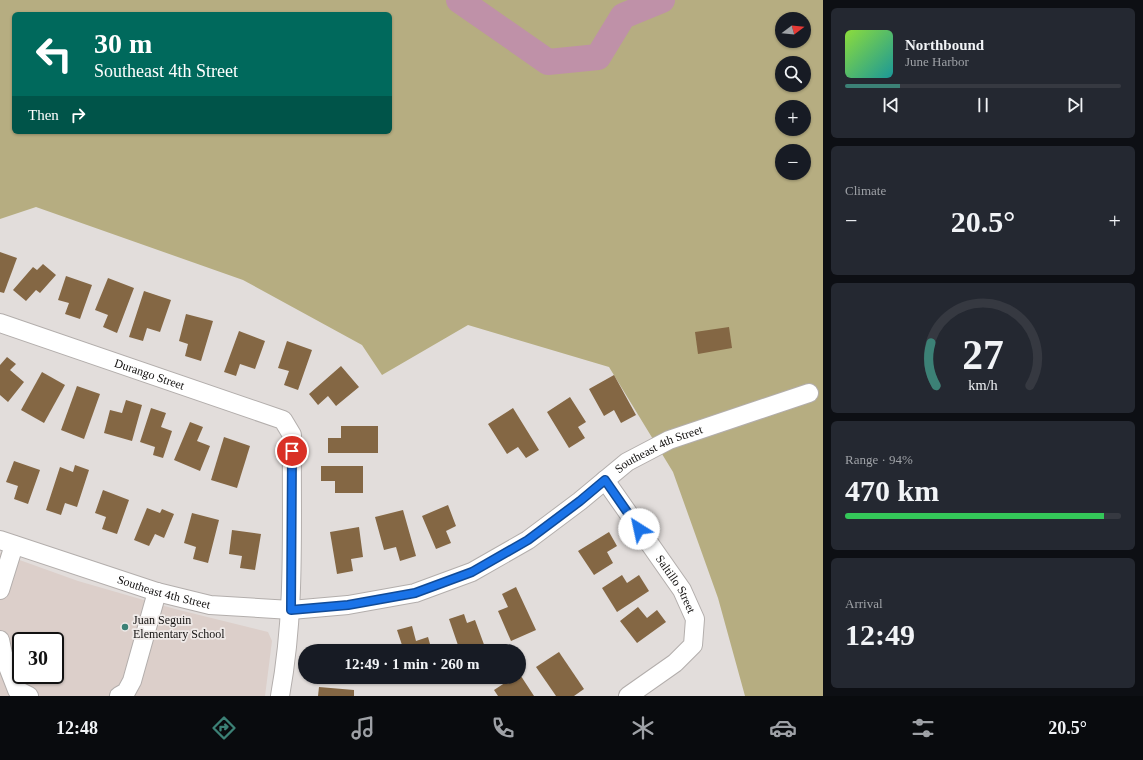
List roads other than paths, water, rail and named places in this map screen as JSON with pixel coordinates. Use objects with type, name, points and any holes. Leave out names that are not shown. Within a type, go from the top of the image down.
[{"type":"street","name":"Durango Street","points":[[0,323],[283,420],[292,435],[291,610]]},
{"type":"street","name":"Southeast 4th Street","points":[[7,542],[157,592],[210,605],[291,610],[348,605],[415,593],[472,572],[528,540],[580,501],[627,462],[669,440],[809,393]]},
{"type":"street","name":"Saltillo Street","points":[[605,480],[682,590],[695,619],[694,645],[674,663],[628,696]]},
{"type":"street","points":[[0,590],[7,542]]},
{"type":"street","points":[[119,696],[126,692],[132,681],[157,592]]},
{"type":"street","points":[[280,696],[285,669],[291,610]]},
{"type":"street","points":[[0,640],[17,690],[29,696]]},
{"type":"waterway","points":[[459,0],[548,62],[598,57],[623,16],[662,0]]},
{"type":"place","name":"Juan Seguin Elementary School","points":[[125,627]]}]
